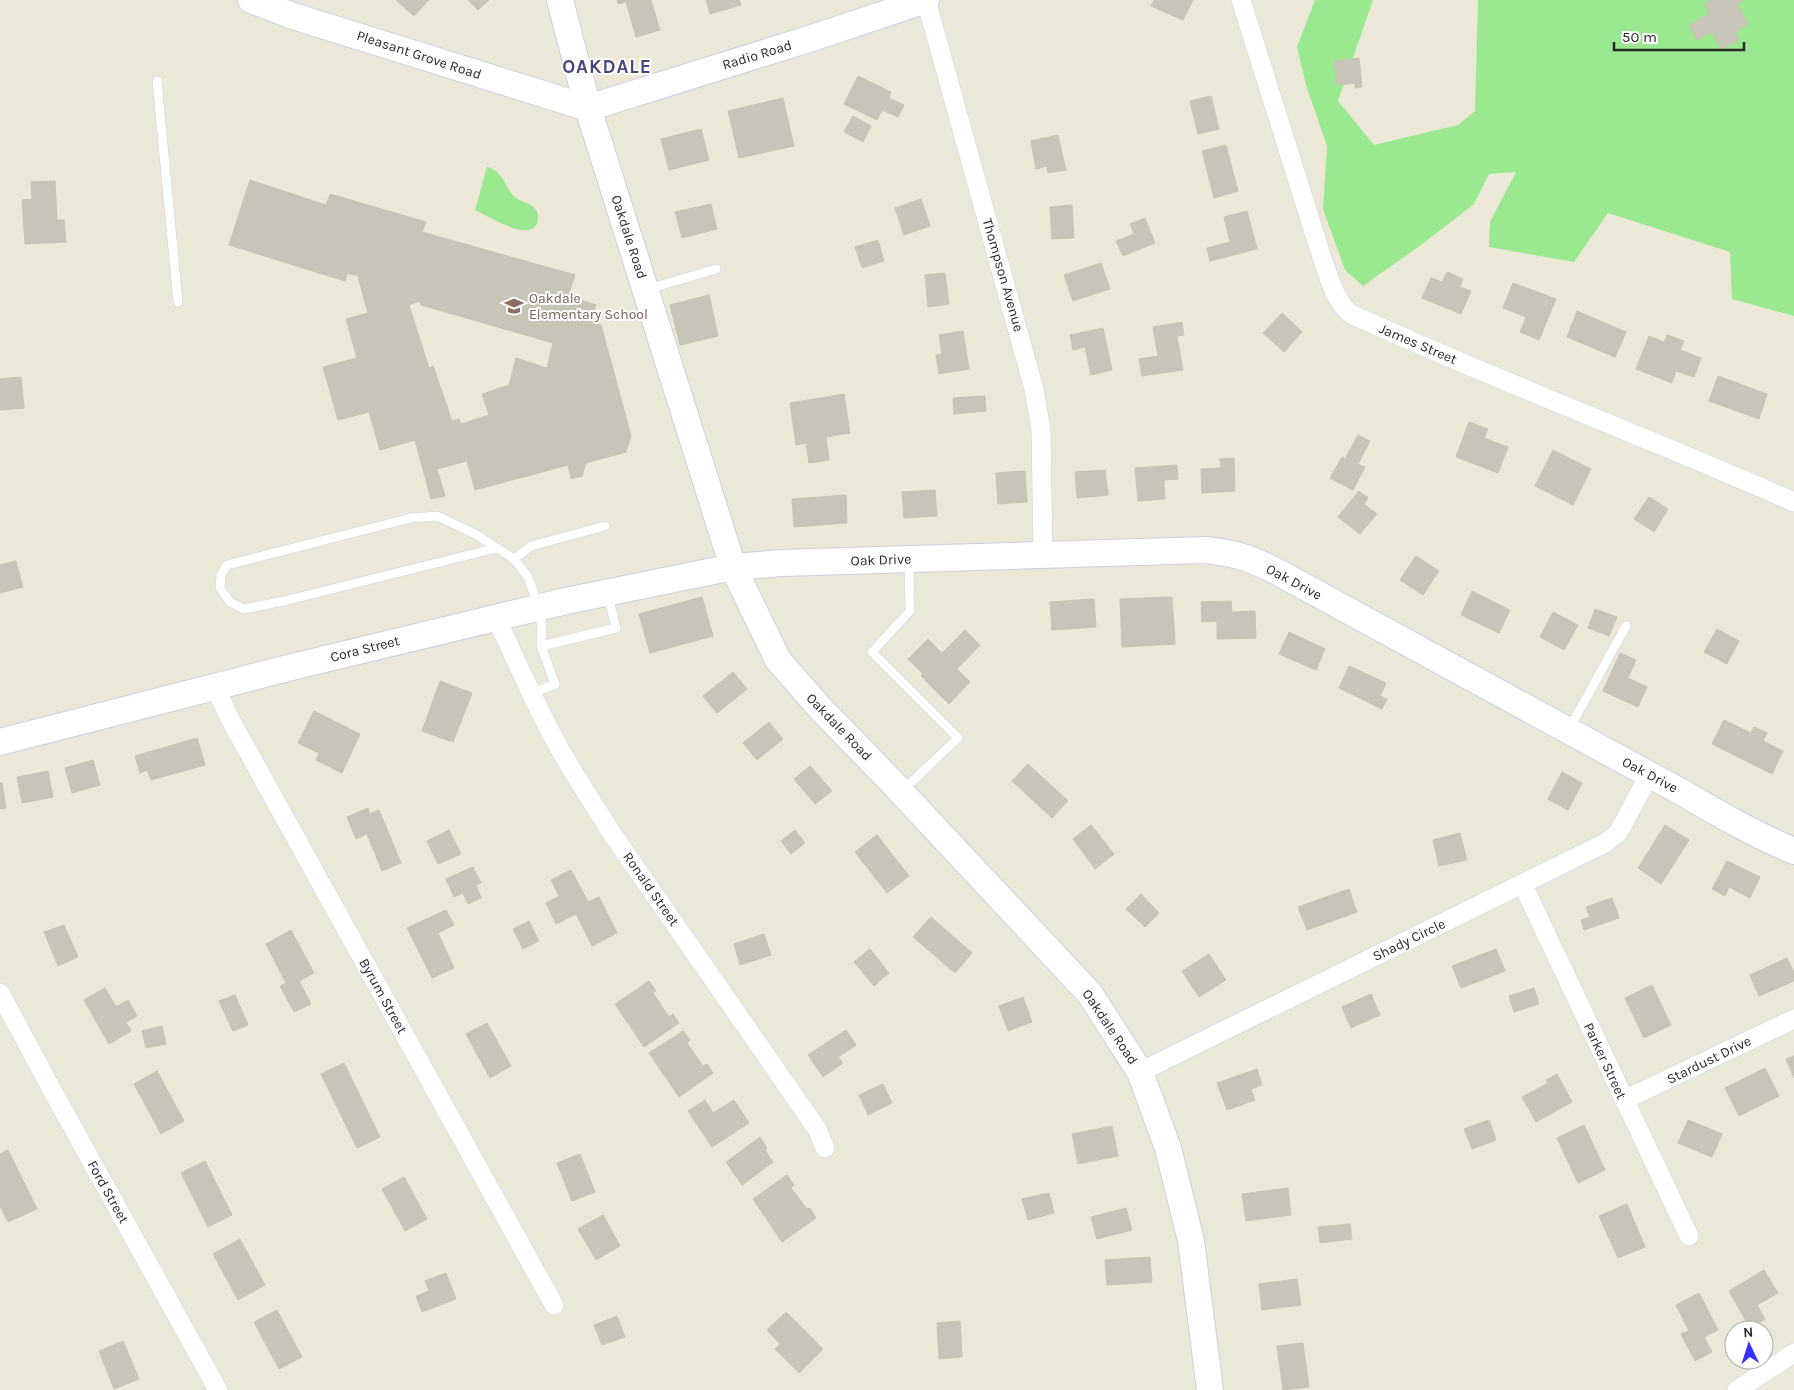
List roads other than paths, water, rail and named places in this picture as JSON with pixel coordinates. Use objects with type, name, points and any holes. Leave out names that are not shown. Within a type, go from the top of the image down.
[{"type":"street","name":"Pleasant Grove Road","points":[[252,0],[588,108]]},
{"type":"street","name":"Oakdale Road","points":[[560,0],[588,108],[733,567],[778,660],[820,708],[1090,994],[1140,1072],[1168,1148],[1191,1241],[1210,1390]]},
{"type":"street","name":"Radio Road","points":[[588,108],[926,0]]},
{"type":"street","name":"Thompson Avenue","points":[[926,0],[1034,389],[1042,439],[1043,555]]},
{"type":"street","name":"James Street","points":[[1241,0],[1323,261],[1343,308],[1351,314],[1408,340],[1698,460],[1794,502]]},
{"type":"street","name":"Oak Drive","points":[[733,567],[782,563],[1205,550],[1233,554],[1253,560],[1768,840],[1794,851]]},
{"type":"street","name":"Cora Street","points":[[0,742],[496,618],[733,567]]},
{"type":"street","name":"Ronald Street","points":[[496,618],[531,694],[558,746],[600,814],[817,1129],[825,1148]]},
{"type":"street","name":"Byrum Street","points":[[215,687],[235,728],[554,1305]]},
{"type":"street","name":"Shady Circle","points":[[1140,1072],[1605,843],[1617,834],[1648,775]]},
{"type":"street","name":"Parker Street","points":[[1523,884],[1689,1236]]},
{"type":"street","name":"Ford Street","points":[[0,993],[218,1390]]},
{"type":"street","name":"Stardust Drive","points":[[1624,1100],[1794,1019]]},
{"type":"street","points":[[1737,1390],[1794,1353]]},
{"type":"lane","points":[[157,81],[178,302]]},
{"type":"lane","points":[[645,290],[716,269]]},
{"type":"lane","points":[[497,548],[284,601],[244,609],[230,602],[220,588],[221,575],[227,564],[411,518],[437,516],[475,534],[497,548],[514,559],[528,576],[539,608],[542,628],[541,646],[555,684],[531,694]]},
{"type":"lane","points":[[514,559],[531,546],[605,526]]},
{"type":"lane","points":[[901,792],[958,738],[872,652],[910,611],[909,559]]},
{"type":"lane","points":[[541,646],[616,628],[608,593]]},
{"type":"lane","points":[[1568,731],[1626,626]]},
{"type":"place","name":"Oakdale Elementary School","points":[[514,306]]},
{"type":"district","name":"OAKDALE","points":[[607,67]]}]
